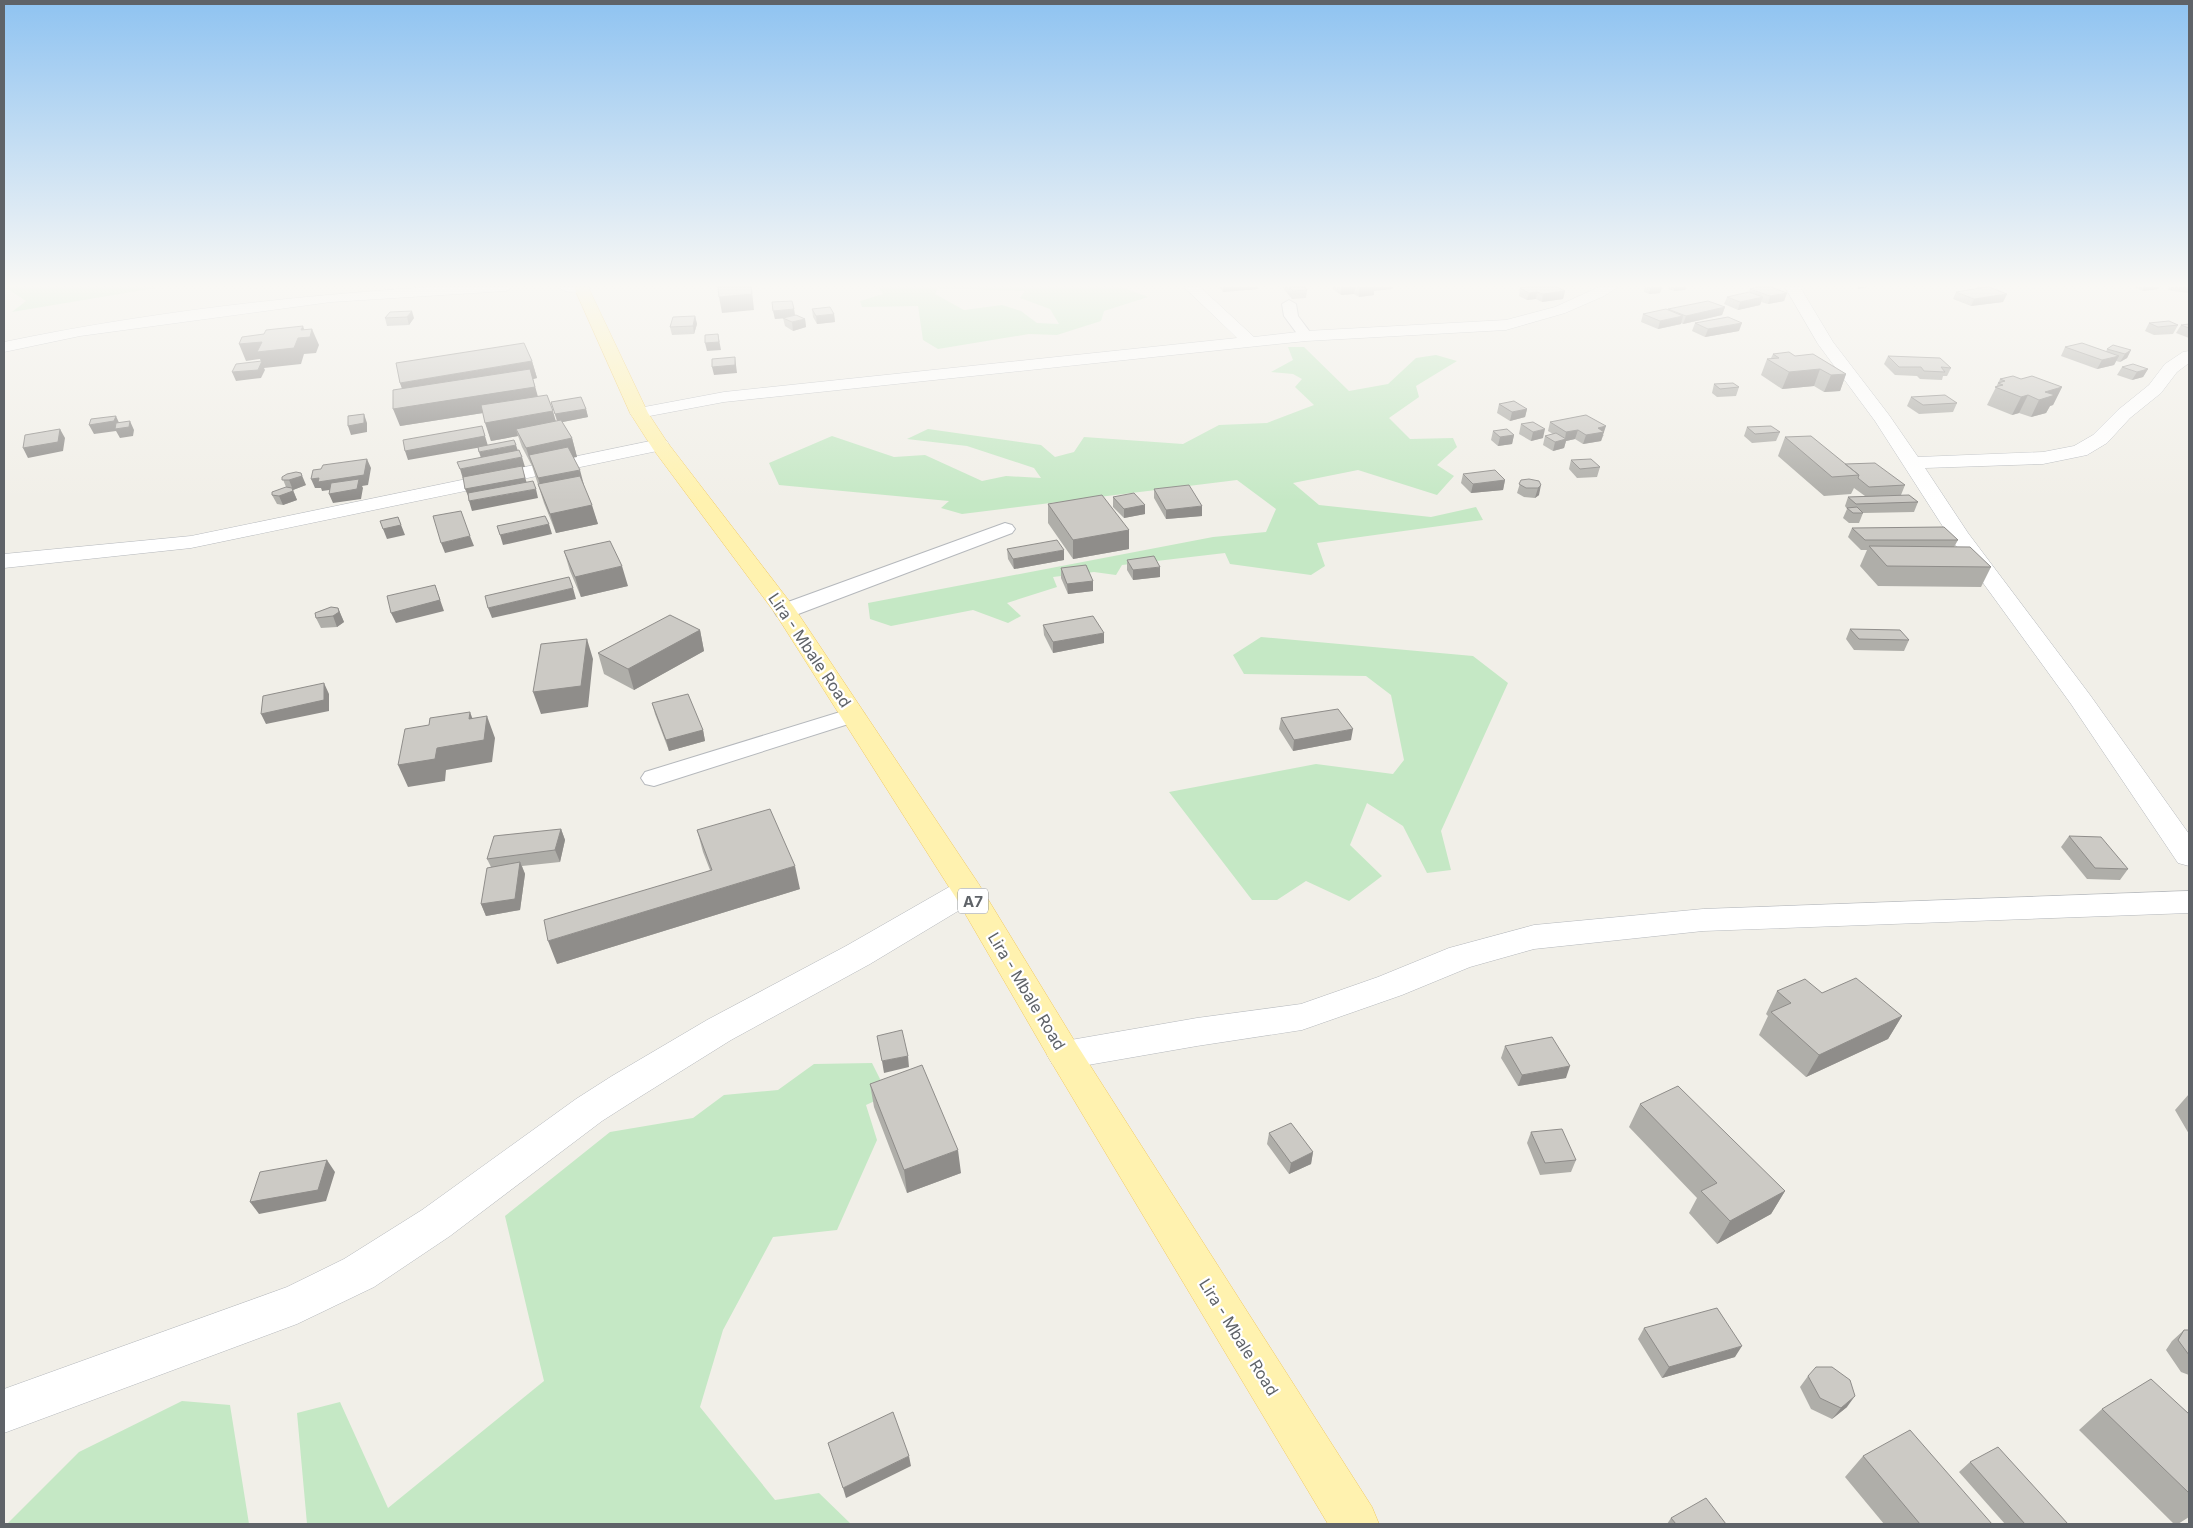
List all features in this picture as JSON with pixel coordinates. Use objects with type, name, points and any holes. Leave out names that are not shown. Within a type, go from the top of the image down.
[{"type":"main road","name":"Lira - Mbale Road","points":[[611,358],[639,413],[660,445],[785,611],[967,891],[1065,1055],[1355,1524]]},
{"type":"street","points":[[639,413],[724,397],[1094,358]]},
{"type":"street","points":[[1837,358],[1913,462],[1960,536],[2081,700],[2189,856]]},
{"type":"street","points":[[1913,462],[2043,458],[2080,451],[2100,439],[2124,414],[2155,390],[2171,368],[2186,358]]},
{"type":"street","points":[[4,561],[191,542],[660,445]]},
{"type":"street","points":[[4,1411],[297,1304],[359,1273],[436,1223],[589,1110],[625,1087],[719,1030],[858,955],[967,891]]},
{"type":"street","points":[[1065,1055],[1197,1032],[1302,1017],[1390,986],[1461,957],[1534,937],[1703,920],[2189,902]]},
{"type":"lane","points":[[785,611],[1004,529]]},
{"type":"lane","points":[[654,778],[853,715]]},
{"type":"green space","points":[[1292,358],[1316,358],[1349,391],[1388,384],[1416,358],[1448,358],[1457,361],[1416,386],[1419,397],[1389,418],[1410,439],[1453,438],[1457,447],[1437,465],[1454,476],[1437,495],[1358,470],[1293,483],[1319,505],[1431,517],[1476,507],[1483,520],[1317,543],[1325,566],[1311,575],[1230,564],[1225,553],[1122,565],[1116,575],[1094,572],[1053,577],[1057,587],[1007,603],[1021,616],[1008,623],[973,610],[891,626],[870,619],[868,603],[1213,537],[1266,532],[1276,509],[1237,480],[962,514],[941,508],[949,501],[779,485],[769,463],[832,436],[894,457],[925,455],[982,481],[1006,476],[1041,478],[1034,468],[967,446],[907,439],[928,429],[1041,445],[1055,457],[1074,452],[1084,437],[1183,444],[1219,425],[1267,423],[1314,405],[1295,387],[1302,379],[1293,374],[1271,372],[1293,360]]},
{"type":"green space","points":[[1261,637],[1473,656],[1508,683],[1441,831],[1451,870],[1427,873],[1403,826],[1367,803],[1350,845],[1382,876],[1349,901],[1306,881],[1277,900],[1252,900],[1169,792],[1316,764],[1393,774],[1404,760],[1391,695],[1366,676],[1244,674],[1233,655]]},
{"type":"green space","points":[[872,1063],[888,1095],[866,1105],[877,1140],[837,1230],[773,1237],[723,1330],[700,1407],[775,1500],[819,1493],[851,1524],[307,1524],[297,1413],[340,1402],[388,1508],[544,1381],[505,1216],[610,1132],[693,1118],[724,1095],[778,1090],[814,1064]]},
{"type":"green space","points":[[182,1401],[230,1405],[249,1524],[7,1524],[79,1452]]},
{"type":"building","points":[[426,358],[531,358],[532,361],[400,383],[396,363]]},
{"type":"building","points":[[735,358],[735,365],[712,367],[712,359]]},
{"type":"building","points":[[1820,358],[1846,374],[1831,375],[1820,369],[1789,372],[1767,359]]},
{"type":"building","points":[[1890,358],[1940,358],[1951,368],[1941,367],[1945,372],[1924,371],[1921,367],[1899,367]]},
{"type":"building","points":[[262,361],[258,370],[232,372],[236,364]]},
{"type":"building","points":[[2133,364],[2148,369],[2137,372],[2122,367]]},
{"type":"building","points":[[530,369],[535,387],[393,409],[393,390]]},
{"type":"building","points":[[2013,376],[2021,379],[2032,376],[2062,387],[2045,392],[2055,395],[2039,400],[2028,395],[2021,397],[1995,387],[2003,385],[1998,383],[2005,381],[2000,379]]},
{"type":"building","points":[[1733,383],[1739,387],[1720,389],[1714,384]]},
{"type":"building","points":[[547,395],[553,411],[485,423],[481,405]]},
{"type":"building","points":[[1945,395],[1957,403],[1923,405],[1911,397]]},
{"type":"building","points":[[581,397],[586,409],[555,414],[551,402]]},
{"type":"building","points":[[1514,401],[1527,409],[1512,412],[1499,404]]},
{"type":"building","points":[[364,414],[364,423],[348,426],[348,416]]},
{"type":"building","points":[[1586,415],[1606,426],[1598,428],[1604,432],[1586,435],[1578,430],[1566,432],[1550,422]]},
{"type":"building","points":[[116,416],[114,421],[89,425],[91,419]]},
{"type":"building","points":[[561,420],[572,438],[526,448],[516,429]]},
{"type":"building","points":[[130,421],[129,427],[115,429],[116,423]]},
{"type":"building","points":[[1533,422],[1545,429],[1533,432],[1521,424]]},
{"type":"building","points":[[482,426],[485,436],[405,451],[403,440]]},
{"type":"building","points":[[1771,426],[1780,432],[1755,434],[1747,427]]},
{"type":"building","points":[[60,429],[58,442],[23,448],[25,435]]},
{"type":"building","points":[[1507,429],[1514,435],[1500,437],[1493,431]]},
{"type":"building","points":[[1556,433],[1566,439],[1555,442],[1545,436]]},
{"type":"building","points":[[1811,436],[1859,475],[1832,477],[1785,437]]},
{"type":"building","points":[[514,440],[516,445],[479,452],[478,447]]},
{"type":"building","points":[[568,447],[580,470],[538,478],[529,455]]},
{"type":"building","points":[[519,450],[522,457],[460,469],[457,462]]},
{"type":"building","points":[[367,459],[364,475],[318,482],[319,478],[311,479],[313,470],[321,469],[323,465]]},
{"type":"building","points":[[1591,459],[1600,467],[1580,469],[1571,460]]},
{"type":"building","points":[[1875,463],[1905,485],[1869,487],[1858,478],[1859,475],[1845,464]]},
{"type":"building","points":[[522,466],[525,478],[465,489],[463,477]]},
{"type":"building","points":[[1495,470],[1505,480],[1473,484],[1463,474]]},
{"type":"building","points":[[301,473],[302,476],[282,480],[282,477],[287,474]]},
{"type":"building","points":[[580,476],[592,505],[550,514],[538,484]]},
{"type":"building","points":[[359,479],[357,489],[329,494],[331,483]]},
{"type":"building","points":[[1521,480],[1539,481],[1541,485],[1538,488],[1526,488],[1519,484]]},
{"type":"building","points":[[533,481],[536,489],[469,501],[468,493]]},
{"type":"building","points":[[1189,485],[1202,506],[1166,510],[1154,489]]},
{"type":"building","points":[[286,487],[292,488],[293,491],[279,496],[272,495],[272,492]]},
{"type":"building","points":[[1134,493],[1145,505],[1124,509],[1113,497]]},
{"type":"building","points":[[1102,495],[1129,530],[1073,540],[1048,504]]},
{"type":"building","points":[[1909,495],[1918,502],[1856,504],[1848,497]]},
{"type":"building","points":[[1857,507],[1863,513],[1853,513],[1847,508]]},
{"type":"building","points":[[461,511],[470,536],[441,543],[433,516]]},
{"type":"building","points":[[545,516],[549,524],[500,535],[497,526]]},
{"type":"building","points":[[398,517],[401,525],[383,529],[380,521]]},
{"type":"building","points":[[1944,527],[1958,540],[1865,540],[1852,528]]},
{"type":"building","points":[[1057,540],[1064,550],[1013,559],[1007,549]]},
{"type":"building","points":[[610,541],[622,566],[575,577],[564,551]]},
{"type":"building","points":[[1869,546],[1970,547],[1991,567],[1887,566]]},
{"type":"building","points":[[1154,556],[1160,567],[1133,570],[1127,560]]},
{"type":"building","points":[[1086,565],[1093,581],[1067,584],[1061,568]]},
{"type":"building","points":[[569,577],[573,588],[488,608],[485,596]]},
{"type":"building","points":[[435,585],[440,600],[391,613],[387,596]]},
{"type":"building","points":[[331,607],[338,608],[339,612],[333,616],[316,618],[315,613]]},
{"type":"building","points":[[670,615],[700,630],[628,669],[598,653]]},
{"type":"building","points":[[1093,616],[1104,633],[1053,642],[1043,625]]},
{"type":"building","points":[[1850,629],[1900,630],[1909,640],[1859,639]]},
{"type":"building","points":[[587,639],[581,686],[533,692],[541,644]]},
{"type":"building","points":[[324,683],[324,700],[261,714],[263,696]]},
{"type":"building","points":[[688,694],[703,730],[666,740],[652,703]]},
{"type":"building","points":[[1338,709],[1353,729],[1294,740],[1281,718]]},
{"type":"building","points":[[470,712],[469,719],[487,716],[484,740],[437,748],[435,759],[398,765],[405,729],[429,725],[430,718]]},
{"type":"building","points":[[770,809],[795,866],[548,941],[544,920],[712,870],[697,830]]},
{"type":"building","points":[[561,829],[555,850],[487,859],[494,836]]},
{"type":"building","points":[[2069,836],[2101,837],[2128,869],[2095,868]]},
{"type":"building","points":[[520,862],[515,899],[481,904],[487,868]]},
{"type":"building","points":[[1856,978],[1902,1016],[1819,1055],[1771,1012],[1791,1003],[1777,991],[1805,979],[1822,993]]},
{"type":"building","points":[[902,1030],[908,1056],[882,1061],[877,1036]]},
{"type":"building","points":[[1552,1037],[1570,1066],[1522,1075],[1505,1046]]},
{"type":"building","points":[[922,1065],[958,1150],[904,1170],[870,1084]]},
{"type":"building","points":[[1678,1086],[1785,1191],[1730,1221],[1701,1191],[1717,1183],[1640,1104]]},
{"type":"building","points":[[1291,1123],[1313,1152],[1291,1163],[1269,1133]]},
{"type":"building","points":[[1562,1129],[1576,1160],[1545,1163],[1531,1132]]},
{"type":"building","points":[[327,1160],[318,1190],[250,1202],[260,1172]]},
{"type":"building","points":[[1717,1308],[1742,1346],[1669,1367],[1644,1328]]},
{"type":"building","points":[[2184,1330],[2189,1330],[2189,1355],[2178,1340]]},
{"type":"building","points":[[1816,1367],[1832,1367],[1850,1380],[1855,1396],[1841,1408],[1820,1398],[1808,1376]]},
{"type":"building","points":[[2151,1379],[2189,1414],[2189,1493],[2102,1409]]},
{"type":"building","points":[[893,1412],[909,1456],[843,1488],[828,1443]]},
{"type":"building","points":[[1910,1430],[1992,1524],[1920,1524],[1863,1456]]},
{"type":"building","points":[[1998,1447],[2068,1524],[2025,1524],[1970,1462]]},
{"type":"building","points":[[1706,1498],[1726,1524],[1676,1524],[1671,1518]]}]
